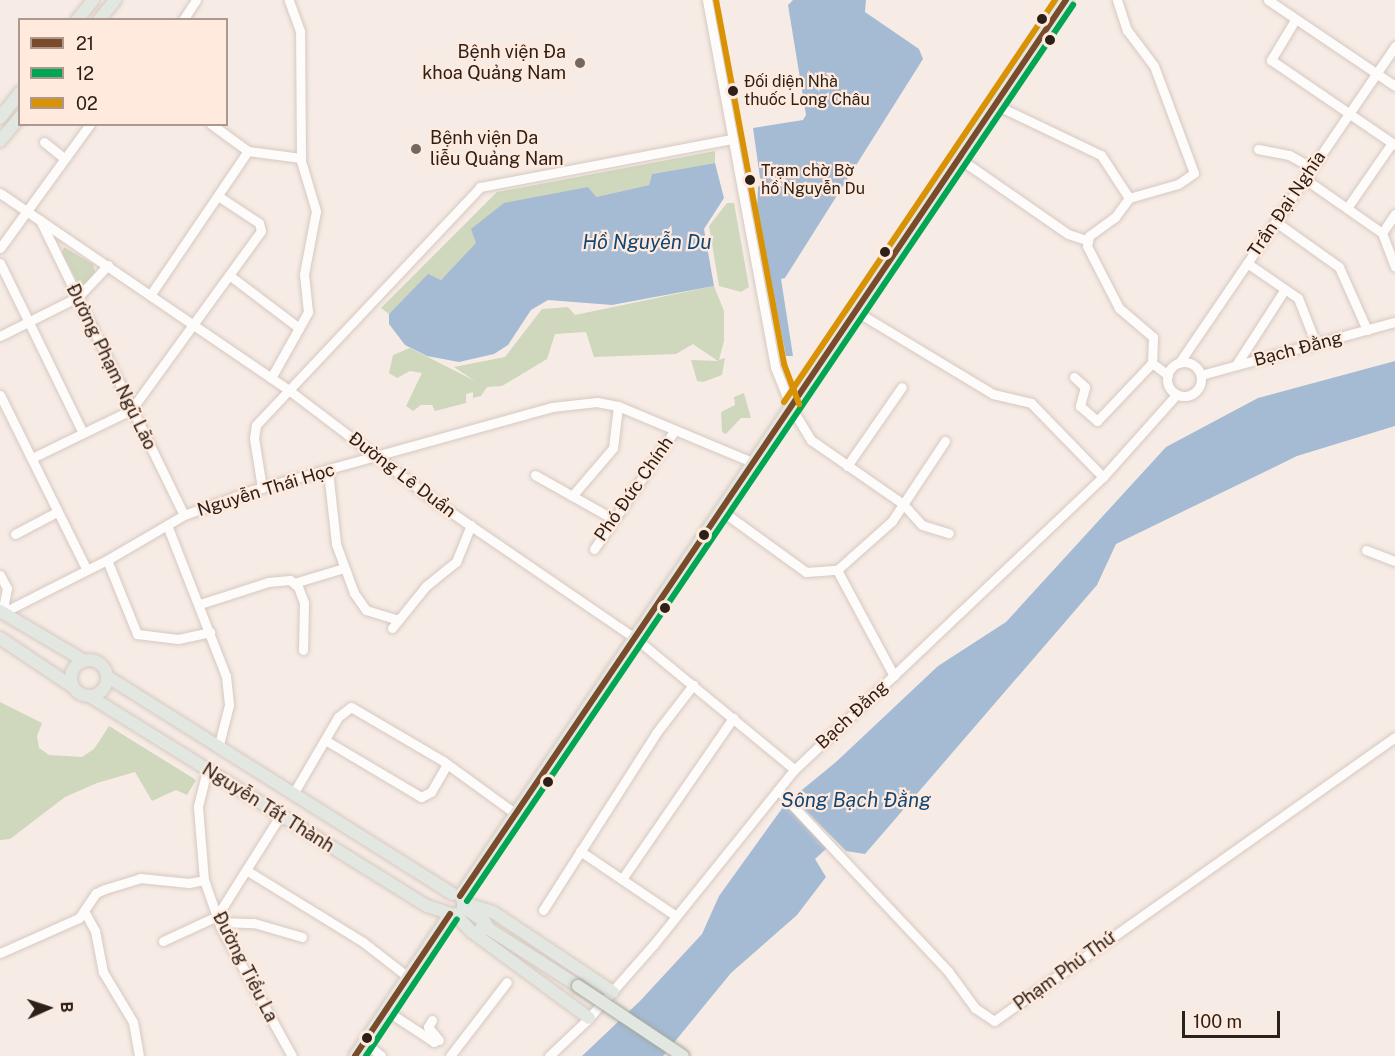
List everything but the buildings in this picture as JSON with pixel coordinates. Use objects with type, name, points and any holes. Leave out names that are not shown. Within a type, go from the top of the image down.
[{"type":"main road","points":[[79,18],[93,0]]},
{"type":"main road","points":[[101,18],[115,0]]},
{"type":"main road","points":[[355,1056],[719,509],[857,312],[1066,0]]},
{"type":"main road","points":[[0,118],[18,95]]},
{"type":"main road","points":[[0,141],[18,119]]},
{"type":"main road","points":[[0,638],[91,697],[103,690],[108,676],[100,663],[83,660],[1,612]]},
{"type":"main road","points":[[74,687],[72,672],[83,660]]},
{"type":"main road","name":"Nguyễn Tất Thành","points":[[108,676],[293,794],[456,907]]},
{"type":"main road","name":"Nguyễn Tất Thành","points":[[91,697],[427,906],[456,907]]},
{"type":"main road","points":[[456,907],[480,928],[489,929],[683,1056]]},
{"type":"main road","points":[[456,907],[493,912],[613,992]]},
{"type":"main road","points":[[456,907],[472,932],[589,1018]]},
{"type":"street","points":[[184,18],[196,0]]},
{"type":"street","points":[[271,378],[308,312],[304,268],[316,210],[301,158],[300,31],[289,0]]},
{"type":"street","points":[[707,0],[775,367],[791,407],[811,440],[903,504],[922,525],[949,533]]},
{"type":"street","points":[[1087,240],[1115,217],[1129,198],[1178,184],[1194,169],[1174,129],[1154,66],[1124,24],[1117,0]]},
{"type":"street","points":[[1268,0],[1395,86]]},
{"type":"street","points":[[1295,20],[1271,60],[1393,144],[1347,208]]},
{"type":"street","name":"Trần Đại Nghĩa","points":[[1179,363],[1395,46]]},
{"type":"street","points":[[996,105],[1101,155],[1129,198]]},
{"type":"street","points":[[0,248],[88,126]]},
{"type":"street","points":[[214,126],[248,151],[301,158]]},
{"type":"street","points":[[262,488],[254,438],[256,425],[480,187],[732,139]]},
{"type":"street","points":[[44,142],[64,158]]},
{"type":"street","points":[[1258,149],[1289,155],[1312,168]]},
{"type":"street","points":[[151,294],[248,151]]},
{"type":"street","points":[[960,159],[1068,234],[1087,240],[1119,308],[1153,337],[1152,363],[1097,421],[1080,406],[1085,387],[1074,377]]},
{"type":"street","points":[[1305,179],[1382,233],[1395,267]]},
{"type":"street","name":"Đường Lê Duẩn","points":[[0,193],[290,391],[471,525],[634,638],[794,769]]},
{"type":"street","points":[[32,458],[131,410],[194,326],[261,227],[218,196]]},
{"type":"street","points":[[1382,233],[1395,214]]},
{"type":"street","name":"Đường Phạm Ngũ Lão","points":[[40,219],[184,515]]},
{"type":"street","points":[[1276,222],[1339,267],[1367,330]]},
{"type":"street","points":[[0,263],[82,434]]},
{"type":"street","points":[[1246,263],[1298,298],[1316,344]]},
{"type":"street","points":[[0,336],[78,297],[108,265]]},
{"type":"street","points":[[229,275],[299,327]]},
{"type":"street","points":[[1236,365],[1285,289]]},
{"type":"street","points":[[857,312],[993,394],[1031,403],[1103,477]]},
{"type":"street","name":"Bạch Đằng","points":[[1201,375],[1395,322]]},
{"type":"street","points":[[1152,363],[1168,375]]},
{"type":"street","points":[[1179,363],[1190,363],[1201,375],[1197,391],[1187,396],[1176,394],[1169,386],[1168,375],[1179,363]]},
{"type":"street","points":[[848,466],[902,387]]},
{"type":"street","name":"Bạch Đằng","points":[[549,1056],[613,992],[794,769],[1103,477],[1176,394]]},
{"type":"street","points":[[0,395],[32,458],[55,513],[87,570]]},
{"type":"street","name":"Nguyễn Thái Học","points":[[1,612],[107,560],[184,515],[262,488],[552,407],[597,402],[618,406],[752,462]]},
{"type":"street","points":[[572,496],[613,448],[618,406]]},
{"type":"street","name":"Phó Đức Chính","points":[[594,549],[675,430]]},
{"type":"street","points":[[719,509],[806,572],[837,570],[892,521],[945,441]]},
{"type":"street","points":[[328,471],[336,544],[344,568],[363,608],[398,620]]},
{"type":"street","points":[[535,475],[613,519]]},
{"type":"street","points":[[15,534],[55,513]]},
{"type":"street","points":[[167,525],[200,604],[226,676],[229,705],[218,748]]},
{"type":"street","points":[[392,628],[426,586],[456,562],[471,525]]},
{"type":"street","points":[[1366,550],[1395,561]]},
{"type":"street","points":[[107,560],[137,634],[178,639],[210,632]]},
{"type":"street","points":[[200,604],[268,582],[281,579],[294,583],[344,568]]},
{"type":"street","points":[[837,570],[894,676]]},
{"type":"street","points":[[0,575],[7,588],[1,612]]},
{"type":"street","points":[[294,583],[304,603],[303,650]]},
{"type":"street","points":[[543,910],[656,733],[693,684]]},
{"type":"street","points":[[293,794],[345,710],[358,708],[447,764],[516,814]]},
{"type":"street","points":[[622,879],[733,718]]},
{"type":"street","name":"Phạm Phú Thứ","points":[[778,790],[948,971],[975,1008],[994,1021],[1395,737]]},
{"type":"street","points":[[325,740],[421,797],[431,792],[447,764]]},
{"type":"street","name":"Đường Tiểu La","points":[[207,770],[198,807],[204,880],[218,919],[292,1056]]},
{"type":"street","points":[[218,919],[280,816]]},
{"type":"street","points":[[580,851],[676,916]]},
{"type":"street","points":[[246,870],[363,942],[408,978]]},
{"type":"street","points":[[0,953],[79,918],[96,893],[138,879],[189,883],[204,880]]},
{"type":"street","points":[[84,911],[95,930],[103,972],[133,1022],[138,1056]]},
{"type":"street","points":[[163,942],[218,919],[254,923],[302,937]]},
{"type":"street","points":[[450,1056],[507,982]]},
{"type":"street","points":[[387,1011],[434,1042],[439,1040],[428,1027],[432,1020]]},
{"type":"street","points":[[364,1042],[381,1056]]},
{"type":"green space","points":[[715,151],[715,163],[652,174],[649,185],[596,197],[477,243],[441,280],[428,275],[389,314],[381,308],[497,192]]},
{"type":"green space","points":[[727,203],[734,203],[749,287],[741,292],[719,286],[709,226]]},
{"type":"green space","points":[[64,247],[93,264],[95,273],[85,285],[78,283],[62,253]]},
{"type":"green space","points":[[714,286],[724,311],[724,341],[719,360],[725,358],[722,375],[703,382],[697,381],[691,360],[718,361],[693,344],[676,354],[594,357],[586,332],[555,334],[547,359],[502,386],[487,387],[481,396],[473,398],[473,392],[466,394],[466,403],[435,411],[432,405],[421,405],[413,411],[406,406],[422,373],[410,371],[397,378],[389,373],[393,355],[410,348],[475,381],[454,367],[505,357],[542,309],[568,307],[575,315]]},
{"type":"green space","points":[[744,393],[751,418],[741,418],[726,434],[722,432],[721,412],[735,405],[734,397]]},
{"type":"green space","points":[[0,702],[42,723],[37,736],[39,748],[49,755],[82,757],[94,749],[109,726],[196,780],[187,795],[176,790],[152,801],[135,772],[97,783],[65,797],[10,839],[0,840]]},
{"type":"water","name":"Hồ Nguyễn Du","points":[[793,0],[866,0],[865,12],[919,49],[923,59],[785,278],[781,279],[793,356],[786,356],[757,211],[758,187],[761,185],[753,128],[803,120],[806,115],[788,5]]},
{"type":"water","name":"Hồ Nguyễn Du","points":[[715,163],[724,198],[704,229],[714,286],[612,305],[548,300],[531,310],[508,345],[494,354],[459,362],[427,356],[405,345],[389,324],[389,314],[428,274],[441,280],[476,243],[471,229],[504,203],[588,187],[596,197],[649,185],[652,174]]},
{"type":"water","name":"Sông Bạch Đằng","points":[[1395,361],[1395,426],[1297,456],[1116,544],[1097,585],[865,854],[846,851],[797,802],[791,807],[827,848],[815,859],[826,877],[797,915],[731,973],[663,1056],[582,1056],[640,1001],[702,934],[719,896],[786,803],[836,762],[938,666],[1006,622],[1166,447],[1258,398]]},
{"type":"transit line","name":"02","points":[[716,0],[784,364],[799,404]]},
{"type":"transit line","name":"02","points":[[784,402],[1055,0]]},
{"type":"transit line","name":"21","points":[[460,896],[1066,0]]},
{"type":"transit line","name":"12","points":[[467,901],[1073,5]]},
{"type":"transit line","name":"21","points":[[355,1056],[450,914]]},
{"type":"transit line","name":"12","points":[[366,1056],[457,919]]},
{"type":"place","name":"Bệnh viện Đa khoa Quảng Nam","points":[[580,63]]},
{"type":"place","name":"Đối diện Nhà thuốc Long Châu","points":[[733,91]]},
{"type":"place","name":"Bệnh viện Da liễu Quảng Nam","points":[[416,149]]},
{"type":"place","name":"Trạm chờ Bờ hồ Nguyễn Du","points":[[750,180]]}]
